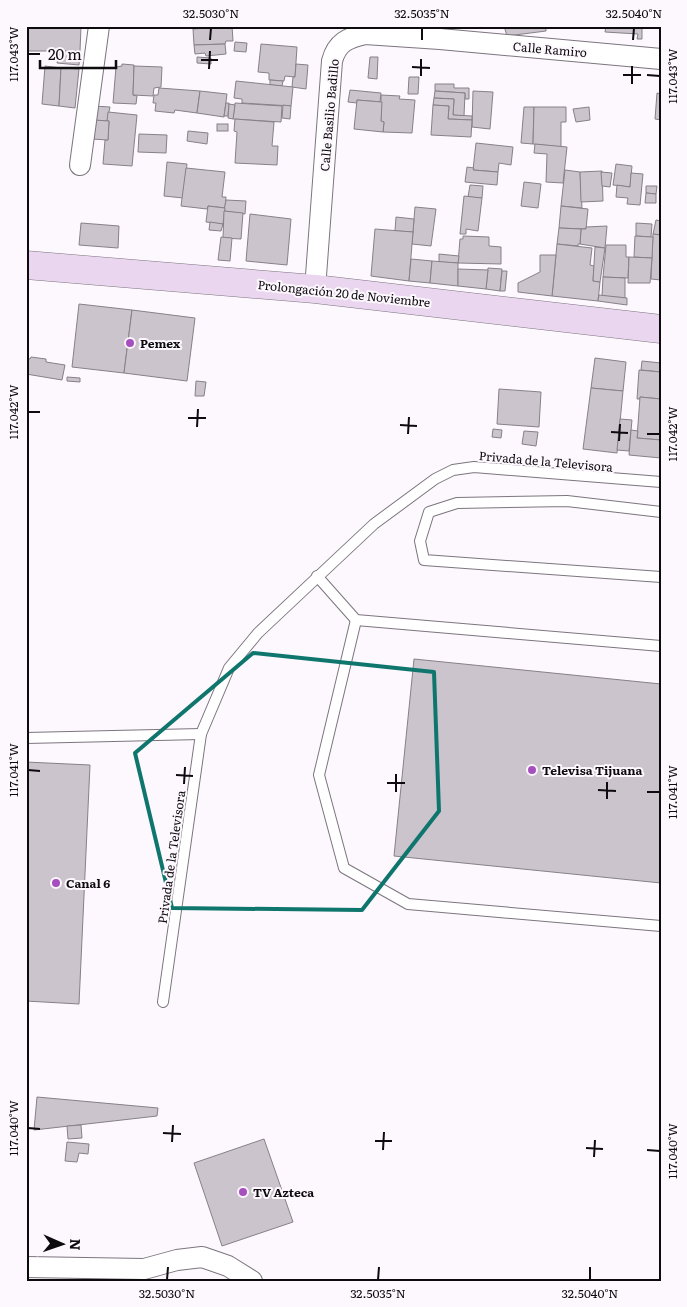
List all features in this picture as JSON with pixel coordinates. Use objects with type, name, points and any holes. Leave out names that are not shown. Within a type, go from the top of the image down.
[{"type":"main road","name":"Prolongación 20 de Noviembre","points":[[26,265],[315,289],[661,329]]},
{"type":"street","points":[[80,165],[99,26]]},
{"type":"street","points":[[440,39],[459,26]]},
{"type":"street","name":"Calle Basilio Badillo","points":[[315,289],[332,61],[335,50],[353,37],[365,34],[440,39]]},
{"type":"street","name":"Calle Ramiro","points":[[440,39],[661,59]]},
{"type":"street","points":[[33,1272],[144,1269],[177,1260],[202,1257],[228,1266],[252,1281]]},
{"type":"lane","name":"Privada de la Televisora","points":[[163,1002],[201,734],[230,668],[258,633],[374,524],[435,479],[453,470],[474,467],[661,482]]},
{"type":"lane","points":[[661,512],[567,502],[457,503],[429,512],[420,541],[424,560],[661,577]]},
{"type":"lane","points":[[317,576],[356,620],[661,646]]},
{"type":"lane","points":[[356,620],[319,775],[344,868],[408,904],[661,926]]},
{"type":"lane","points":[[26,738],[201,734]]},
{"type":"highlighted area","points":[[253,653],[434,672],[439,811],[362,910],[172,908],[135,753]]},
{"type":"building","points":[[26,26],[81,26],[80,51],[26,51]]},
{"type":"building","points":[[193,26],[224,26],[193,29]]},
{"type":"building","points":[[232,26],[233,41],[226,41],[225,44],[194,45],[193,29]]},
{"type":"building","points":[[504,26],[546,26],[546,31],[507,36]]},
{"type":"building","points":[[606,26],[640,26],[642,28],[642,39],[637,39],[638,34],[605,32]]},
{"type":"building","points":[[235,42],[247,43],[246,52],[234,51]]},
{"type":"building","points":[[225,44],[226,54],[206,56],[205,53],[195,54],[194,45]]},
{"type":"building","points":[[261,44],[297,47],[295,77],[285,76],[284,81],[269,80],[269,73],[258,72]]},
{"type":"building","points":[[58,51],[80,51],[79,65],[57,63]]},
{"type":"building","points":[[197,57],[211,58],[211,64],[197,63]]},
{"type":"building","points":[[370,57],[378,57],[377,79],[368,78]]},
{"type":"building","points":[[122,64],[134,65],[133,95],[137,96],[136,104],[113,103],[116,67],[122,66]]},
{"type":"building","points":[[296,64],[308,65],[306,89],[292,87]]},
{"type":"building","points":[[45,66],[61,68],[59,106],[42,104]]},
{"type":"building","points":[[134,66],[162,67],[161,87],[154,88],[153,96],[133,95]]},
{"type":"building","points":[[61,68],[79,69],[75,108],[59,106]]},
{"type":"building","points":[[409,77],[419,77],[418,94],[408,94]]},
{"type":"building","points":[[270,80],[283,81],[282,86],[270,85]]},
{"type":"building","points":[[236,81],[293,87],[291,106],[242,103],[242,99],[234,98]]},
{"type":"building","points":[[435,84],[454,84],[454,88],[469,88],[469,99],[465,99],[465,93],[435,91]]},
{"type":"building","points":[[159,88],[200,91],[197,113],[175,110],[174,113],[155,111],[154,95],[158,95]]},
{"type":"building","points":[[350,90],[381,93],[380,102],[357,100],[357,103],[348,102]]},
{"type":"building","points":[[200,91],[227,94],[224,117],[197,113]]},
{"type":"building","points":[[435,91],[465,93],[464,116],[453,115],[454,99],[434,98]]},
{"type":"building","points":[[473,91],[493,92],[490,129],[472,127]]},
{"type":"building","points":[[657,93],[661,94],[661,120],[655,119]]},
{"type":"building","points":[[381,95],[400,96],[399,99],[415,100],[412,133],[383,132],[384,122],[381,121]]},
{"type":"building","points":[[434,98],[454,99],[453,115],[472,116],[472,120],[448,119],[449,106],[433,105]]},
{"type":"building","points":[[357,100],[382,102],[381,121],[384,122],[383,132],[354,129]]},
{"type":"building","points":[[226,103],[229,103],[228,116],[224,116]]},
{"type":"building","points":[[235,103],[282,106],[281,122],[233,119]]},
{"type":"building","points":[[229,104],[235,105],[233,119],[228,118]]},
{"type":"building","points":[[283,105],[291,106],[290,119],[282,118]]},
{"type":"building","points":[[433,105],[449,106],[448,119],[472,120],[471,137],[431,135]]},
{"type":"building","points":[[93,106],[110,107],[107,121],[92,120]]},
{"type":"building","points":[[524,107],[534,107],[533,144],[521,143]]},
{"type":"building","points":[[534,107],[566,107],[566,122],[561,122],[561,147],[533,144]]},
{"type":"building","points":[[589,107],[590,120],[576,122],[573,109]]},
{"type":"building","points":[[108,112],[137,115],[132,166],[103,164],[105,140],[108,140]]},
{"type":"building","points":[[235,119],[274,122],[272,146],[278,146],[277,165],[235,163],[237,132],[234,131]]},
{"type":"building","points":[[94,120],[109,121],[108,140],[92,139]]},
{"type":"building","points":[[217,124],[228,124],[228,131],[217,131]]},
{"type":"building","points":[[188,131],[208,133],[207,144],[187,141]]},
{"type":"building","points":[[139,134],[167,135],[166,153],[138,152]]},
{"type":"building","points":[[476,143],[513,147],[511,165],[499,163],[498,172],[473,170]]},
{"type":"building","points":[[535,144],[567,147],[563,183],[546,182],[547,154],[534,153]]},
{"type":"building","points":[[167,162],[187,164],[183,198],[164,196]]},
{"type":"building","points":[[616,164],[632,166],[630,187],[613,185]]},
{"type":"building","points":[[467,167],[474,168],[473,170],[498,172],[497,185],[465,182]]},
{"type":"building","points":[[186,168],[225,172],[222,197],[226,197],[225,208],[208,206],[207,209],[181,206]]},
{"type":"building","points":[[565,170],[580,172],[582,208],[561,206]]},
{"type":"building","points":[[602,171],[603,201],[581,202],[580,172]]},
{"type":"building","points":[[601,172],[612,173],[610,187],[602,186]]},
{"type":"building","points":[[631,173],[643,174],[640,205],[627,204],[628,198],[616,197],[617,185],[630,187]]},
{"type":"building","points":[[524,182],[541,184],[538,208],[521,206]]},
{"type":"building","points":[[470,185],[483,186],[482,198],[468,197]]},
{"type":"building","points":[[646,186],[657,186],[656,194],[646,193]]},
{"type":"building","points":[[646,193],[656,194],[656,203],[645,203]]},
{"type":"building","points":[[464,196],[482,198],[478,231],[466,229],[466,234],[460,234]]},
{"type":"building","points":[[226,200],[246,201],[245,214],[224,211]]},
{"type":"building","points":[[208,206],[225,208],[223,224],[206,222]]},
{"type":"building","points":[[561,206],[588,209],[586,229],[559,228]]},
{"type":"building","points":[[415,207],[436,209],[431,246],[412,244]]},
{"type":"building","points":[[224,211],[243,213],[241,239],[223,238]]},
{"type":"building","points":[[250,214],[291,219],[287,265],[246,261]]},
{"type":"building","points":[[396,217],[414,219],[413,232],[395,231]]},
{"type":"building","points":[[656,220],[661,221],[661,235],[653,234]]},
{"type":"building","points":[[210,222],[223,224],[221,231],[209,230]]},
{"type":"building","points":[[81,223],[119,226],[118,248],[79,245]]},
{"type":"building","points":[[636,223],[652,224],[651,237],[636,236]]},
{"type":"building","points":[[607,226],[605,248],[580,244],[581,229]]},
{"type":"building","points":[[559,228],[581,229],[580,244],[578,246],[557,244]]},
{"type":"building","points":[[375,229],[413,232],[409,281],[371,276]]},
{"type":"building","points":[[653,234],[661,235],[661,280],[651,279]]},
{"type":"building","points":[[463,236],[489,237],[489,246],[501,247],[501,264],[458,263],[460,239],[463,239]]},
{"type":"building","points":[[635,236],[653,237],[652,258],[634,257]]},
{"type":"building","points":[[221,237],[232,238],[230,261],[218,260]]},
{"type":"building","points":[[557,244],[592,248],[590,265],[594,266],[593,281],[600,282],[598,301],[552,296]]},
{"type":"building","points":[[606,245],[626,245],[626,257],[629,257],[628,278],[603,277]]},
{"type":"building","points":[[595,247],[605,248],[600,282],[593,281]]},
{"type":"building","points":[[439,254],[459,256],[458,263],[439,262]]},
{"type":"building","points":[[540,255],[556,255],[552,296],[518,292],[518,283],[540,272]]},
{"type":"building","points":[[629,257],[652,258],[650,283],[628,283]]},
{"type":"building","points":[[411,259],[432,261],[430,283],[409,281]]},
{"type":"building","points":[[432,261],[458,263],[458,286],[430,283]]},
{"type":"building","points":[[488,268],[502,269],[500,291],[486,289]]},
{"type":"building","points":[[458,269],[488,270],[486,289],[458,286]]},
{"type":"building","points":[[502,271],[507,271],[505,291],[500,291]]},
{"type":"building","points":[[603,277],[625,278],[625,298],[602,296]]},
{"type":"building","points":[[599,295],[627,298],[627,305],[598,301]]},
{"type":"building","points":[[79,304],[132,310],[124,373],[72,367]]},
{"type":"building","points":[[132,310],[195,318],[187,381],[124,373]]},
{"type":"building","points":[[31,357],[65,365],[62,380],[26,374],[26,358],[30,359]]},
{"type":"building","points":[[595,358],[626,362],[623,391],[591,388]]},
{"type":"building","points":[[642,361],[661,363],[661,372],[641,370]]},
{"type":"building","points":[[639,370],[661,372],[661,399],[640,397],[640,399],[637,399]]},
{"type":"building","points":[[67,377],[80,378],[80,382],[67,381]]},
{"type":"building","points":[[196,381],[206,382],[204,396],[195,396]]},
{"type":"building","points":[[591,388],[623,391],[617,453],[583,449]]},
{"type":"building","points":[[499,389],[541,392],[539,427],[497,424]]},
{"type":"building","points":[[640,397],[661,399],[661,440],[637,438]]},
{"type":"building","points":[[620,419],[632,420],[629,451],[617,450]]},
{"type":"building","points":[[493,429],[502,430],[501,438],[492,437]]},
{"type":"building","points":[[631,430],[638,431],[637,438],[661,440],[661,458],[629,455]]},
{"type":"building","points":[[524,431],[538,432],[536,446],[522,444]]},
{"type":"building","name":"Televisa Tijuana","points":[[414,659],[661,684],[661,883],[394,856]]},
{"type":"building","name":"Canal 6","points":[[26,762],[90,765],[79,1004],[26,1001]]},
{"type":"building","points":[[37,1097],[158,1108],[157,1116],[34,1130]]},
{"type":"building","points":[[81,1125],[82,1138],[68,1139],[67,1126]]},
{"type":"building","name":"TV Azteca","points":[[264,1139],[293,1222],[222,1246],[194,1163]]},
{"type":"building","points":[[67,1142],[89,1144],[88,1154],[79,1153],[77,1162],[65,1161]]},
{"type":"place","name":"Pemex","points":[[130,343]]},
{"type":"place","name":"Televisa Tijuana","points":[[532,770]]},
{"type":"place","name":"Canal 6","points":[[56,883]]},
{"type":"place","name":"TV Azteca","points":[[243,1192]]}]
